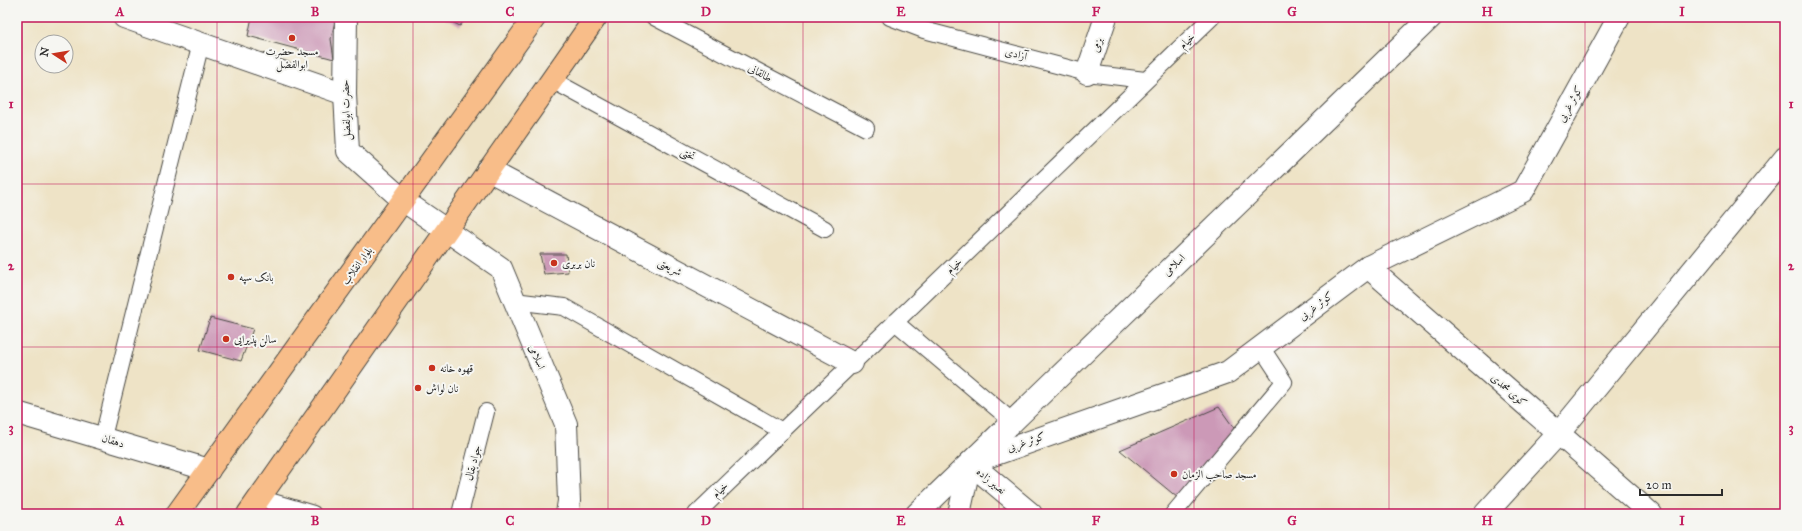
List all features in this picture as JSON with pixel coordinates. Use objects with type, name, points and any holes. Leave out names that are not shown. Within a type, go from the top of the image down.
[{"type":"main road","name":"بلوار انقلاب","points":[[177,514],[404,201],[535,17]]},
{"type":"main road","points":[[254,506],[446,229],[596,17]]},
{"type":"street","name":"حضرت ابولفضل","points":[[346,17],[345,94],[348,151],[404,201],[446,229]]},
{"type":"street","name":"بزمی","points":[[1087,73],[1106,17]]},
{"type":"street","name":"اسلامی","points":[[917,514],[1431,17]]},
{"type":"street","name":"کوثر غربی","points":[[970,463],[1228,372],[1368,267],[1523,191],[1619,17]]},
{"type":"street","points":[[130,18],[345,94]]},
{"type":"street","points":[[1485,514],[1558,433],[1785,158]]},
{"type":"street","name":"شریعتی","points":[[488,170],[852,364]]},
{"type":"street","name":"اسلامی","points":[[446,229],[501,268],[566,424],[570,501],[567,514]]},
{"type":"street","name":"کوی محمدی","points":[[1368,267],[1651,514]]},
{"type":"street","name":"دهقان","points":[[17,413],[103,437],[209,470]]},
{"type":"street","points":[[959,514],[970,463]]},
{"type":"street","name":"نصیر زاده","points":[[970,463],[1031,514]]},
{"type":"lane","name":"طالقانی","points":[[654,17],[866,128]]},
{"type":"lane","name":"آزادی","points":[[890,17],[924,30],[1087,73],[1145,80]]},
{"type":"lane","name":"خیام","points":[[696,514],[1212,17]]},
{"type":"lane","points":[[103,437],[201,43]]},
{"type":"lane","name":"تختی","points":[[552,80],[825,229]]},
{"type":"lane","points":[[514,301],[564,307],[782,431]]},
{"type":"lane","points":[[896,322],[1013,422]]},
{"type":"lane","points":[[1173,514],[1284,382],[1261,347]]},
{"type":"lane","name":"جواد بقال","points":[[460,514],[486,412]]},
{"type":"lane","points":[[254,506],[313,514]]},
{"type":"building","name":"مسجد حضرت ابوالفضل","points":[[252,17],[336,17],[331,39],[334,59],[248,36]]},
{"type":"building","points":[[442,17],[466,17],[460,26]]},
{"type":"building","name":"نان بربری","points":[[540,254],[566,254],[568,272],[544,274]]},
{"type":"building","name":"سالن پذیرایی","points":[[210,318],[253,329],[241,361],[200,350]]},
{"type":"building","name":"مسجد صاحب الزمان","points":[[1219,407],[1236,431],[1178,498],[1120,450]]},
{"type":"place","name":"مسجد حضرت ابوالفضل","points":[[292,38]]},
{"type":"place","name":"نان بربری","points":[[554,263]]},
{"type":"place","name":"بانک سپه","points":[[231,277]]},
{"type":"place","name":"سالن پذیرایی","points":[[226,339]]},
{"type":"place","name":"قهوه خانه","points":[[432,368]]},
{"type":"place","name":"نان لواش","points":[[418,388]]},
{"type":"place","name":"مسجد صاحب الزمان","points":[[1174,474]]}]
